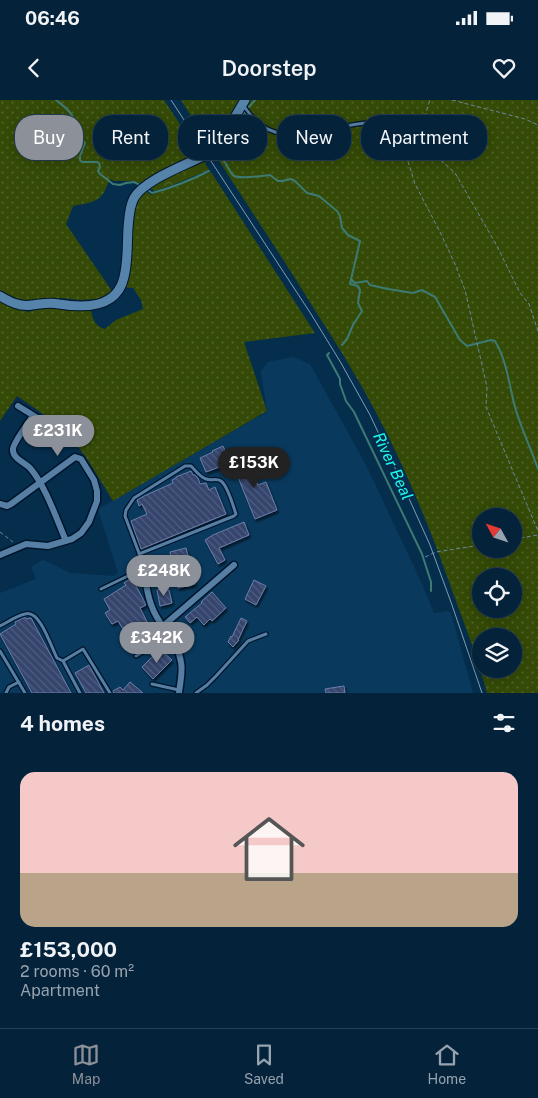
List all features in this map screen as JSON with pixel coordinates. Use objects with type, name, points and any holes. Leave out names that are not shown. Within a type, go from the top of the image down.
[{"type":"street","points":[[0,296],[10,302],[26,306],[55,303],[91,306],[110,300],[118,292],[124,280],[130,208],[134,198],[139,191],[154,180],[214,149],[230,127],[244,102]]},
{"type":"street","points":[[18,406],[52,427]]},
{"type":"street","points":[[33,416],[16,442],[13,449],[14,454],[29,468],[46,493],[66,541]]},
{"type":"street","points":[[0,504],[7,506],[75,457],[81,459],[94,480],[97,491],[97,501],[89,522],[81,533],[66,541],[48,546],[26,544],[0,555]]},
{"type":"street","points":[[142,561],[152,609],[179,653],[182,664],[179,691]]},
{"type":"street","points":[[162,627],[234,565]]},
{"type":"lane","points":[[244,102],[259,124],[278,134],[302,135],[361,124]]},
{"type":"lane","points":[[140,554],[234,516],[236,514],[230,496],[221,481],[205,479],[191,466],[185,466],[134,498],[126,510],[125,516],[142,561]]},
{"type":"lane","points":[[101,589],[136,572],[146,587]]},
{"type":"lane","points":[[0,626],[26,613],[32,614],[41,623],[57,658],[63,661],[80,693]]},
{"type":"lane","points":[[196,693],[216,676],[248,641],[266,634]]},
{"type":"lane","points":[[136,656],[169,636]]},
{"type":"lane","points":[[63,661],[83,649],[110,693]]},
{"type":"lane","points":[[0,651],[25,693]]},
{"type":"lane","points":[[6,693],[8,687],[19,682]]},
{"type":"lane","points":[[152,684],[179,691]]},
{"type":"path","points":[[426,115],[430,100]]},
{"type":"path","points":[[452,100],[524,119],[538,125]]},
{"type":"path","points":[[408,160],[415,184],[440,232],[465,290],[487,387],[486,407],[538,531]]},
{"type":"path","points":[[441,160],[455,173],[497,246],[520,293],[528,304],[538,331]]},
{"type":"path","points":[[0,532],[11,540],[17,548]]},
{"type":"path","points":[[522,538],[538,535]]},
{"type":"path","points":[[425,557],[436,552],[472,546]]},
{"type":"shaded area","points":[[293,357],[310,364],[367,467],[434,613],[448,611],[451,613],[473,693],[0,693],[0,593],[36,579],[31,567],[43,560],[71,573],[114,576],[118,573],[98,509],[267,412],[261,371],[268,362]]},
{"type":"green space","points":[[0,100],[164,100],[178,121],[178,160],[186,160],[143,184],[134,181],[114,181],[111,179],[100,197],[89,203],[73,206],[66,224],[112,291],[98,299],[61,298],[32,301],[18,299],[0,291]]},
{"type":"green space","points":[[181,100],[241,100],[232,115],[190,115]]},
{"type":"green space","points":[[248,100],[538,100],[538,693],[487,693],[482,678],[522,678],[522,628],[472,628],[472,645],[433,540],[398,456],[363,388],[219,160],[267,160],[267,115],[238,115]]},
{"type":"green space","points":[[201,160],[204,160],[209,170],[155,191],[149,188]]},
{"type":"green space","points":[[211,172],[315,333],[244,342],[267,411],[113,501],[86,457],[62,427],[17,396],[0,421],[0,300],[28,312],[47,306],[91,311],[95,322],[105,329],[116,320],[143,309],[141,300],[133,288],[125,287],[134,204],[145,190],[151,195]]},
{"type":"building","points":[[223,446],[230,463],[206,472],[200,458]]},
{"type":"building","points":[[246,454],[258,485],[266,482],[277,510],[255,519],[231,460]]},
{"type":"building","points":[[191,471],[198,478],[200,484],[206,483],[209,490],[215,487],[226,514],[141,549],[131,521],[147,514],[142,504],[139,506],[137,500],[173,483],[172,480],[176,477]]},
{"type":"building","points":[[244,522],[249,535],[219,548],[225,560],[218,564],[205,540]]},
{"type":"building","points":[[186,548],[195,584],[178,588],[175,577],[167,579],[163,564],[172,562],[170,552]]},
{"type":"building","points":[[132,578],[146,605],[140,608],[155,637],[133,650],[127,640],[129,639],[118,621],[112,624],[105,613],[110,610],[104,599],[126,585],[124,583]]},
{"type":"building","points":[[254,580],[266,586],[256,605],[245,599]]},
{"type":"building","points":[[166,588],[166,590],[169,590],[172,603],[160,606],[157,590]]},
{"type":"building","points":[[212,592],[226,608],[212,621],[210,619],[204,625],[197,617],[190,623],[185,617]]},
{"type":"building","points":[[25,617],[26,619],[31,618],[71,693],[32,693],[0,634]]},
{"type":"building","points":[[241,618],[247,621],[239,640],[233,647],[228,642]]},
{"type":"building","points":[[160,649],[172,660],[153,679],[142,667]]},
{"type":"building","points":[[89,665],[104,693],[86,693],[75,673]]},
{"type":"building","points":[[130,682],[143,693],[113,693],[113,691],[120,687],[123,690]]},
{"type":"building","points":[[344,686],[345,693],[326,693],[325,689]]},
{"type":"waterway","name":"River Beal","points":[[56,100],[65,107],[74,119],[73,136],[85,143],[80,160],[82,162],[99,163],[98,171],[113,184],[120,185],[134,182],[140,185]]},
{"type":"waterway","points":[[249,107],[255,100]]},
{"type":"waterway","points":[[227,165],[220,156],[237,130],[245,112]]},
{"type":"waterway","name":"River Beal","points":[[226,165],[233,175],[237,177],[270,175],[278,181],[291,179],[295,181],[307,193],[319,196],[337,211],[342,228],[348,235],[360,241],[350,284],[358,286],[360,290],[358,303],[362,311],[342,345]]},
{"type":"waterway","name":"River Beal","points":[[148,190],[152,193],[159,191],[181,184],[209,171]]},
{"type":"waterway","points":[[351,279],[355,283],[367,281],[370,285],[413,293],[422,290],[435,297],[460,340],[467,346],[491,340],[495,341],[505,365],[517,415],[538,469]]},
{"type":"waterway","name":"River Beal","points":[[329,353],[327,355],[340,379],[346,401],[354,412],[422,554],[431,582],[431,591]]},
{"type":"tram line","points":[[171,100],[311,314],[370,415],[430,545],[482,693]]}]
